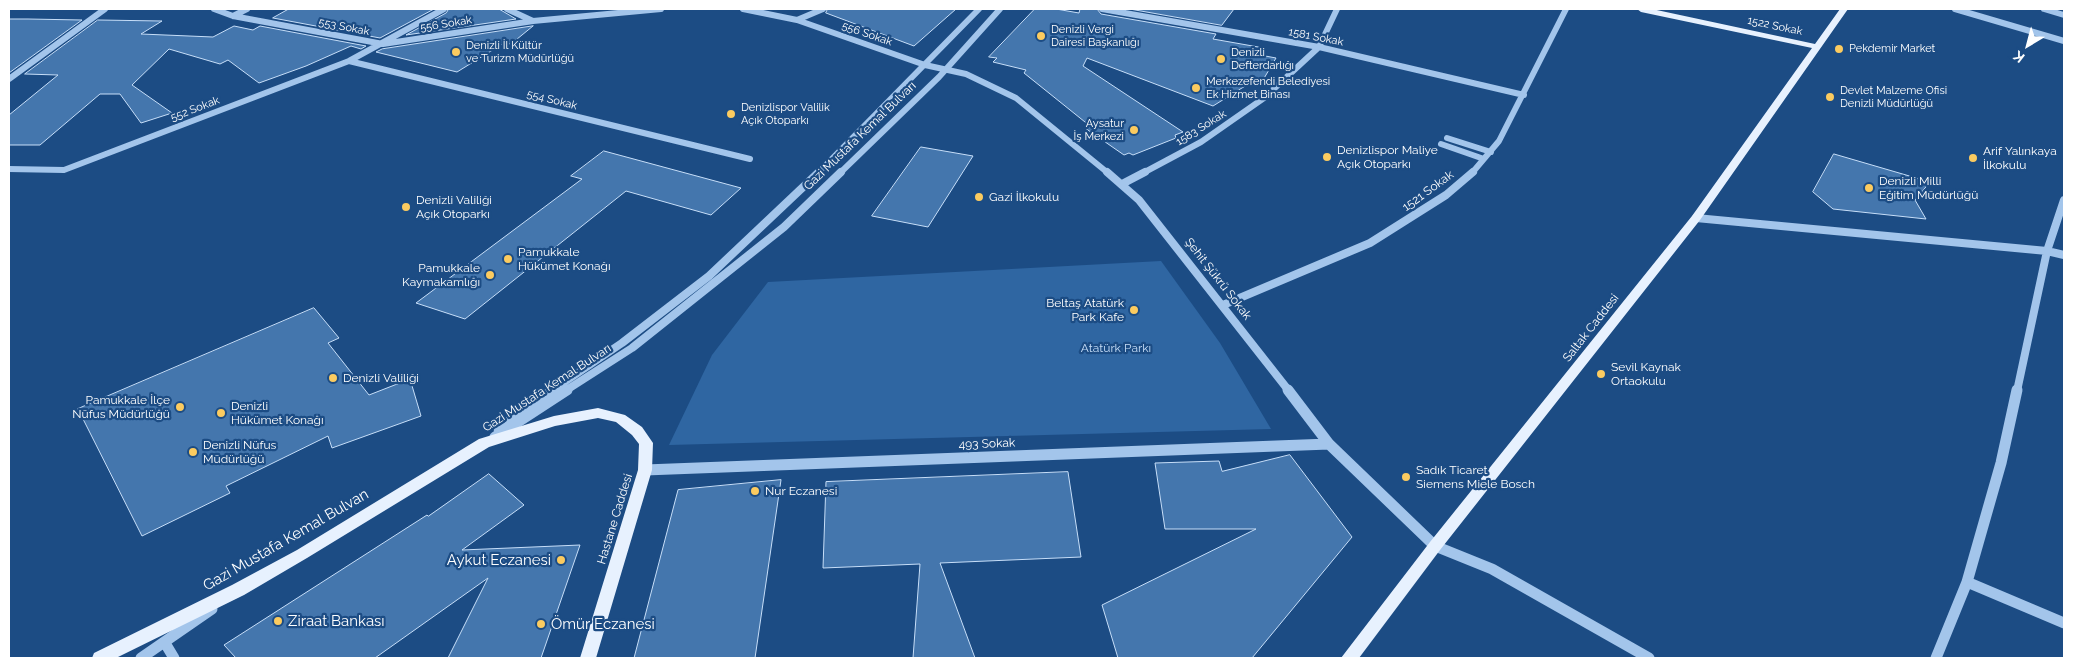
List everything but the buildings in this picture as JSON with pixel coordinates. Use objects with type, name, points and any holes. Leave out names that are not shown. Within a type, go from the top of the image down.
[{"type":"main road","name":"1522 Sokak","points":[[1641,9],[1817,47]]},
{"type":"main road","name":"Saltak Caddesi","points":[[1350,658],[1435,546],[1696,218],[1844,9]]},
{"type":"main road","name":"Gazi Mustafa Kemal Bulvan","points":[[100,658],[238,590],[302,554],[484,443],[554,421],[598,413]]},
{"type":"main road","name":"Hastane Caddesi","points":[[588,658],[645,470],[646,443],[637,431],[620,418],[598,413]]},
{"type":"street","points":[[9,79],[105,9]]},
{"type":"street","name":"553 Sokak","points":[[214,9],[233,16],[383,44]]},
{"type":"street","points":[[233,16],[247,9]]},
{"type":"street","name":"552 Sokak","points":[[9,169],[64,170],[349,61],[444,9]]},
{"type":"street","points":[[506,9],[533,21]]},
{"type":"street","points":[[578,16],[588,9]]},
{"type":"street","name":"556 Sokak","points":[[383,44],[533,21],[661,9]]},
{"type":"street","name":"556 Sokak","points":[[743,9],[798,20],[926,65],[947,69]]},
{"type":"street","points":[[798,20],[823,9]]},
{"type":"street","name":"Gazi Mustafa Kemal Bulvarı","points":[[484,443],[518,414],[622,342],[709,276],[814,177],[979,9]]},
{"type":"street","name":"Gazi Mustafa Kemal Bulvarı","points":[[484,443],[632,348],[784,227],[947,69],[1000,9]]},
{"type":"street","name":"1581 Sokak","points":[[1102,9],[1133,11],[1319,47],[1524,95]]},
{"type":"street","name":"1583 Sokak","points":[[1122,184],[1200,142],[1264,98],[1319,47],[1337,9]]},
{"type":"street","name":"1521 Sokak","points":[[1223,305],[1370,244],[1446,195],[1484,159],[1499,141],[1566,9]]},
{"type":"street","points":[[1955,9],[2064,41]]},
{"type":"street","points":[[2044,9],[2064,15]]},
{"type":"street","name":"554 Sokak","points":[[349,61],[750,159]]},
{"type":"street","name":"Şehit Şükrü Sokak","points":[[947,69],[966,74],[1016,98],[1140,200],[1329,444],[1435,546]]},
{"type":"street","points":[[1447,138],[1490,152]]},
{"type":"street","points":[[1441,144],[1484,159]]},
{"type":"street","points":[[1936,658],[1968,582],[2001,462],[2047,251],[2064,200]]},
{"type":"street","points":[[1696,218],[2047,251],[2064,255]]},
{"type":"street","name":"493 Sokak","points":[[645,470],[1329,444]]},
{"type":"street","points":[[1435,546],[1492,569],[1649,658]]},
{"type":"street","points":[[1968,582],[2064,623]]},
{"type":"street","points":[[140,658],[238,590]]},
{"type":"street","points":[[164,643],[174,658]]},
{"type":"green space","name":"Atatürk Parkı","points":[[1161,261],[1220,343],[1271,429],[669,445],[712,355],[768,282]]},
{"type":"place","name":"Denizli Vergi Dairesi Başkanlığı","points":[[1041,36]]},
{"type":"place","name":"Pekdemir Market","points":[[1839,49]]},
{"type":"place","name":"Denizli İl Kültür ve Turizm Müdürlüğü","points":[[456,52]]},
{"type":"place","name":"Denizli Defterdarlığı","points":[[1221,59]]},
{"type":"place","name":"Merkezefendi Belediyesi Ek Hizmet Binası","points":[[1196,88]]},
{"type":"place","name":"Devlet Malzeme Ofisi Denizli Müdürlüğü","points":[[1830,97]]},
{"type":"place","name":"Denizlispor Valilik Açık Otoparkı","points":[[731,114]]},
{"type":"place","name":"Aysatur İş Merkezi","points":[[1134,130]]},
{"type":"place","name":"Denizlispor Maliye Açık Otoparkı","points":[[1327,157]]},
{"type":"place","name":"Arif Yalınkaya İlkokulu","points":[[1973,158]]},
{"type":"place","name":"Denizli Milli Eğitim Müdürlüğü","points":[[1869,188]]},
{"type":"place","name":"Gazi İlkokulu","points":[[979,197]]},
{"type":"place","name":"Denizli Valiliği Açık Otoparkı","points":[[406,207]]},
{"type":"place","name":"Pamukkale Hükümet Konağı","points":[[508,259]]},
{"type":"place","name":"Pamukkale Kaymakamlığı","points":[[490,275]]},
{"type":"place","name":"Beltaş Atatürk Park Kafe","points":[[1134,310]]},
{"type":"place","name":"Sevil Kaynak Ortaokulu","points":[[1601,374]]},
{"type":"place","name":"Denizli Valiliği","points":[[333,378]]},
{"type":"place","name":"Pamukkale İlçe Nüfus Müdürlüğü","points":[[180,407]]},
{"type":"place","name":"Denizli Hükümet Konağı","points":[[221,413]]},
{"type":"place","name":"Denizli Nüfus Müdürlüğü","points":[[193,452]]},
{"type":"place","name":"Sadık Ticaret Siemens Miele Bosch","points":[[1406,477]]},
{"type":"place","name":"Nur Eczanesi","points":[[755,491]]},
{"type":"place","name":"Aykut Eczanesi","points":[[561,560]]},
{"type":"place","name":"Ziraat Bankası","points":[[278,621]]},
{"type":"place","name":"Ömür Eczanesi","points":[[541,624]]}]
